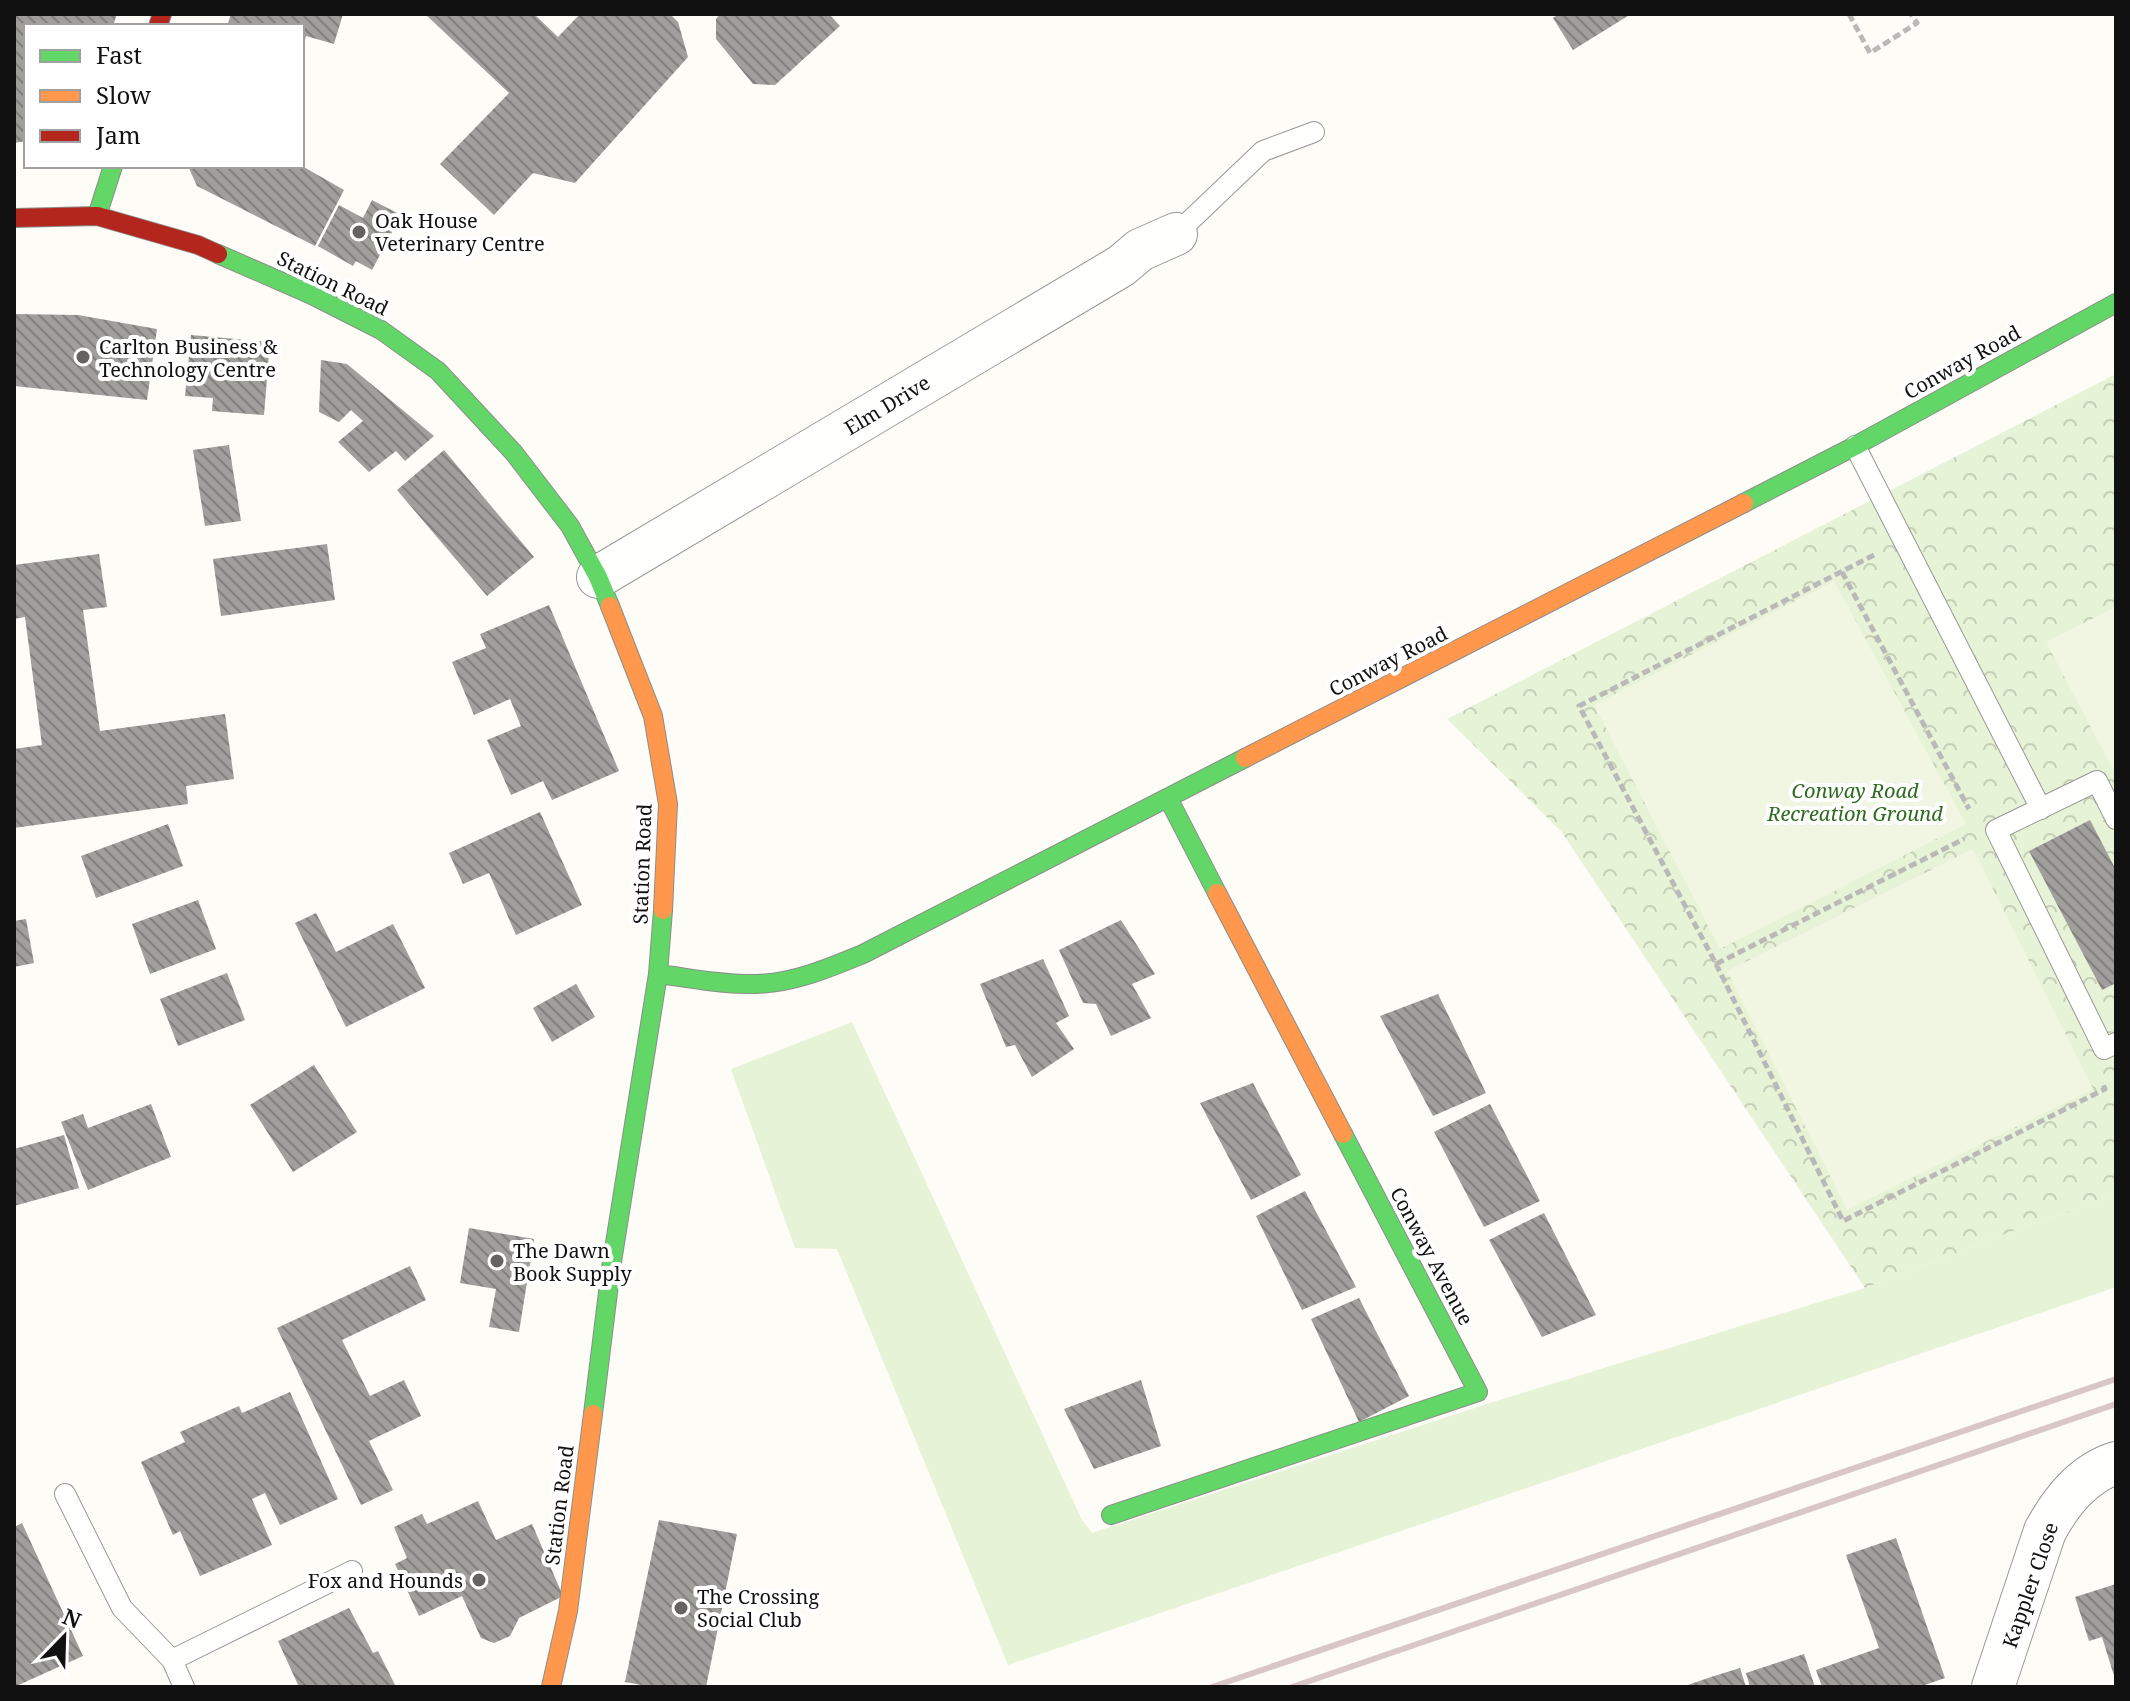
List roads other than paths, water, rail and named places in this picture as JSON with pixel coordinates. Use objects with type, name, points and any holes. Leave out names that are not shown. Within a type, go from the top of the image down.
[{"type":"street","points":[[97,216],[112,168]]},
{"type":"street","name":"Station Road","points":[[14,218],[97,216],[198,245],[312,295],[392,338],[438,371],[514,453],[570,526],[598,577],[653,716],[668,804],[658,974],[611,1268],[568,1611],[551,1687]]},
{"type":"street","name":"Elm Drive","points":[[598,577],[1121,266],[1140,250],[1176,234]]},
{"type":"street","name":"Conway Road","points":[[658,974],[746,984],[781,981],[863,954],[1855,446],[2116,303]]},
{"type":"street","name":"Conway Avenue","points":[[1111,1515],[1478,1392],[1168,798]]},
{"type":"street","name":"Kappler Close","points":[[1993,1687],[2051,1520],[2082,1481],[2105,1466],[2116,1463]]},
{"type":"lane","points":[[1176,234],[1263,151],[1314,132]]},
{"type":"lane","points":[[1855,446],[2041,809]]},
{"type":"lane","points":[[2116,819],[2097,781],[1996,830],[2104,1049],[2116,1043]]},
{"type":"lane","points":[[65,1494],[122,1608],[172,1660],[184,1687]]},
{"type":"lane","points":[[172,1660],[352,1571]]},
{"type":"railway","points":[[1212,1687],[2116,1379]]},
{"type":"railway","points":[[1292,1687],[2116,1404]]},
{"type":"place","name":"Oak House Veterinary Centre","points":[[359,232]]},
{"type":"place","name":"Carlton Business & Technology Centre","points":[[83,357]]},
{"type":"place","name":"The Dawn Book Supply","points":[[497,1261]]},
{"type":"place","name":"Fox and Hounds","points":[[479,1580]]},
{"type":"place","name":"The Crossing Social Club","points":[[681,1608]]},
{"type":"park label","name":"Conway Road Recreation Ground","points":[[1855,802]]}]
